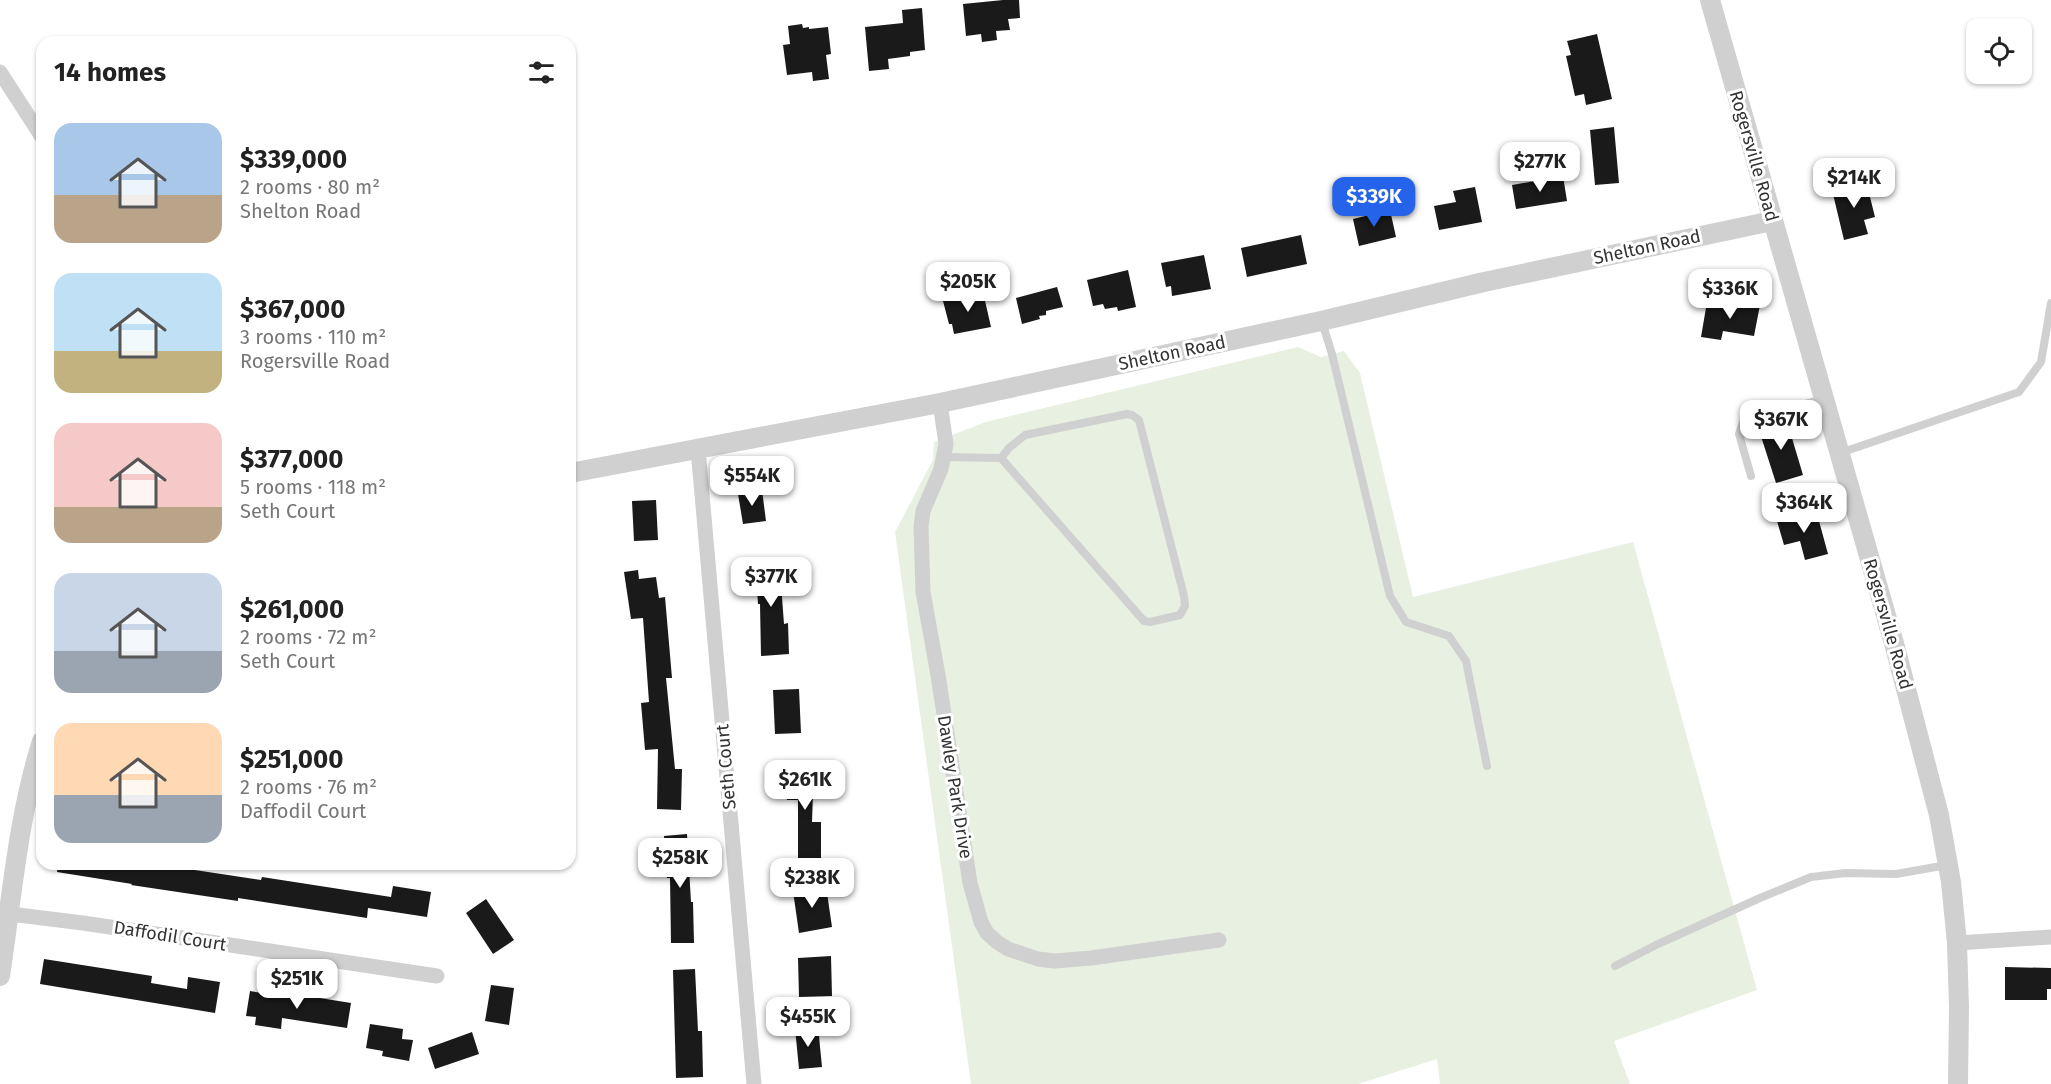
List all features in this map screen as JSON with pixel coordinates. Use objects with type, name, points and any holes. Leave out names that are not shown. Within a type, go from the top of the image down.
[{"type":"street","name":"Rogersville Road","points":[[1710,0],[1840,453],[1940,814],[1957,943],[1958,1084]]},
{"type":"street","points":[[0,72],[36,128]]},
{"type":"street","name":"Shelton Road","points":[[576,472],[940,403],[1321,321],[1484,282],[1773,221]]},
{"type":"street","name":"Dawley Park Drive","points":[[940,403],[945,432],[945,457],[923,511],[921,526],[923,592],[970,883],[981,922],[987,933],[997,942],[1008,949],[1038,960],[1091,958],[1219,940]]},
{"type":"street","name":"Seth Court","points":[[698,449],[754,1084]]},
{"type":"street","points":[[0,969],[25,805],[36,764]]},
{"type":"street","name":"Daffodil Court","points":[[10,914],[437,976]]},
{"type":"street","points":[[1957,943],[2051,937]]},
{"type":"lane","points":[[1840,453],[2019,392],[2041,362],[2051,303]]},
{"type":"lane","points":[[1321,321],[1337,376],[1390,596],[1406,622],[1449,636],[1466,661],[1487,766]]},
{"type":"lane","points":[[1751,476],[1739,434],[1743,422],[1824,399]]},
{"type":"lane","points":[[945,457],[1001,458],[1144,621],[1150,622],[1180,615],[1185,606],[1184,596],[1139,420],[1128,414],[1025,435],[1001,458]]},
{"type":"lane","points":[[1615,966],[1658,944],[1805,879],[1833,873],[1896,874],[1948,865]]},
{"type":"green space","points":[[1298,347],[1321,357],[1344,351],[1360,373],[1413,597],[1633,542],[1757,990],[1614,1041],[1630,1084],[1440,1084],[1437,1059],[1358,1084],[971,1084],[895,532],[933,460],[934,442],[986,422]]},
{"type":"building","points":[[1019,0],[1020,18],[1008,19],[1010,30],[996,31],[997,40],[982,42],[981,34],[966,36],[963,4]]},
{"type":"building","points":[[922,8],[925,50],[910,52],[910,56],[888,59],[889,69],[869,71],[865,27],[903,23],[902,10]]},
{"type":"building","points":[[802,24],[803,28],[809,27],[809,29],[828,27],[831,54],[826,55],[829,79],[813,81],[812,72],[787,75],[783,45],[790,44],[788,26]]},
{"type":"building","points":[[1597,34],[1612,99],[1586,105],[1584,94],[1575,96],[1566,56],[1571,55],[1567,41]]},
{"type":"building","points":[[1614,127],[1619,183],[1595,185],[1590,130]]},
{"type":"building","points":[[1563,176],[1567,201],[1516,209],[1512,185]]},
{"type":"building","points":[[1866,181],[1875,217],[1864,220],[1868,234],[1844,240],[1832,190]]},
{"type":"building","points":[[1475,187],[1482,222],[1439,230],[1434,206],[1456,202],[1453,191]]},
{"type":"building","points":[[1390,210],[1396,237],[1359,246],[1353,219]]},
{"type":"building","points":[[1301,235],[1307,264],[1247,277],[1241,248]]},
{"type":"building","points":[[1204,255],[1211,289],[1172,296],[1171,286],[1166,287],[1161,263]]},
{"type":"building","points":[[1128,270],[1136,307],[1118,311],[1117,307],[1105,309],[1103,304],[1093,306],[1087,280]]},
{"type":"building","points":[[1057,287],[1063,307],[1046,311],[1046,315],[1039,316],[1040,319],[1022,324],[1016,298]]},
{"type":"building","points":[[983,292],[991,327],[954,334],[943,301]]},
{"type":"building","points":[[1707,302],[1740,308],[1741,302],[1760,305],[1754,336],[1723,331],[1721,340],[1701,337]]},
{"type":"building","points":[[1786,418],[1803,475],[1776,483],[1758,427]]},
{"type":"building","points":[[762,490],[766,521],[743,524],[738,494]]},
{"type":"building","points":[[656,500],[658,540],[634,541],[632,501]]},
{"type":"building","points":[[1816,510],[1828,554],[1805,560],[1800,541],[1784,545],[1777,521]]},
{"type":"building","points":[[779,557],[784,624],[788,623],[789,654],[761,656],[760,604],[758,604],[755,559]]},
{"type":"building","points":[[638,570],[639,579],[656,577],[659,598],[665,597],[672,678],[666,678],[675,769],[682,769],[681,810],[657,809],[658,749],[645,750],[641,703],[649,702],[643,618],[631,619],[624,572]]},
{"type":"building","points":[[799,689],[801,733],[775,734],[773,690]]},
{"type":"building","points":[[788,761],[814,762],[812,822],[821,822],[821,864],[798,864],[798,800],[787,800]]},
{"type":"building","points":[[687,834],[694,943],[671,943],[670,878],[667,878],[664,836]]},
{"type":"building","points":[[57,870],[195,870],[261,880],[262,877],[391,897],[393,886],[431,892],[427,917],[368,908],[367,918],[238,898],[238,901],[57,872]]},
{"type":"building","points":[[826,886],[832,927],[799,933],[793,891]]},
{"type":"building","points":[[486,899],[514,940],[493,954],[466,913]]},
{"type":"building","points":[[831,956],[832,996],[799,997],[798,958]]},
{"type":"building","points":[[44,959],[152,976],[151,983],[187,989],[188,977],[220,982],[215,1013],[40,984]]},
{"type":"building","points":[[2005,967],[2051,968],[2051,989],[2047,989],[2047,1000],[2005,1000]]},
{"type":"building","points":[[695,969],[698,1031],[702,1031],[703,1077],[676,1078],[673,970]]},
{"type":"building","points":[[491,985],[514,988],[509,1025],[485,1021]]},
{"type":"building","points":[[250,991],[301,999],[301,995],[351,1003],[347,1028],[282,1018],[281,1029],[255,1025],[256,1017],[246,1016]]},
{"type":"building","points":[[370,1024],[403,1029],[402,1039],[413,1040],[409,1061],[382,1056],[383,1051],[366,1048]]},
{"type":"building","points":[[818,1026],[822,1067],[799,1069],[795,1028]]},
{"type":"building","points":[[472,1032],[479,1054],[435,1069],[428,1048]]}]
